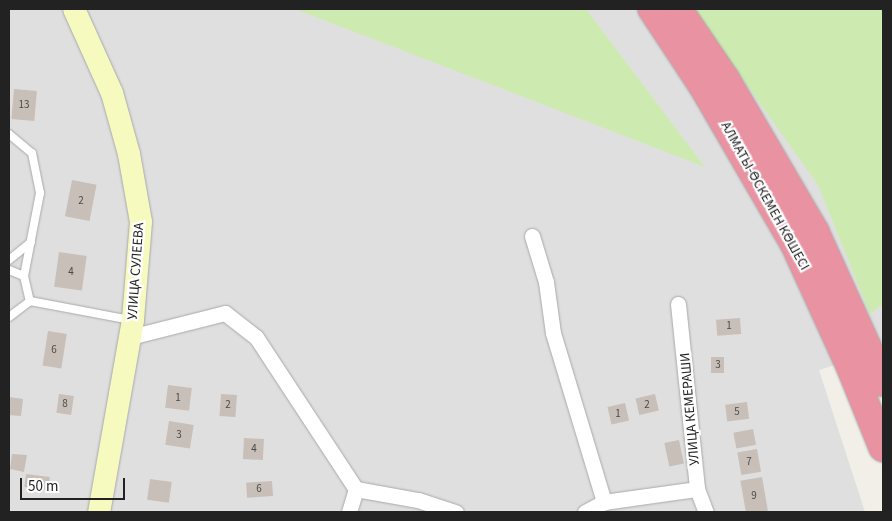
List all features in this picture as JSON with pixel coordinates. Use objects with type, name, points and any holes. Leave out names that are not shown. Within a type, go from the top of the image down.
[{"type":"highway","name":"АЛМАТЫ-ӨСКЕМЕН КӨШЕСІ","points":[[652,9],[704,88],[794,243],[850,366],[883,448]]},
{"type":"highway","name":"АЛМАТЫ-ӨСКЕМЕН КӨШЕСІ","points":[[678,9],[726,80],[815,232],[883,382]]},
{"type":"main road","name":"УЛИЦА СУЛЕЕВА","points":[[74,9],[112,93],[129,154],[141,222],[131,329],[99,512]]},
{"type":"street","points":[[532,236],[546,282],[553,333],[604,502]]},
{"type":"street","name":"УЛИЦА КЕМЕРАШИ","points":[[678,304],[697,489],[706,512]]},
{"type":"street","points":[[131,329],[225,314],[256,337],[356,489],[418,500],[456,512]]},
{"type":"street","points":[[349,512],[356,489]]},
{"type":"street","points":[[585,512],[604,502],[697,489]]},
{"type":"lane","points":[[9,134],[32,153],[40,193],[24,276],[30,301]]},
{"type":"lane","points":[[9,260],[31,242]]},
{"type":"lane","points":[[9,270],[24,276]]},
{"type":"lane","points":[[30,301],[131,329]]},
{"type":"lane","points":[[9,316],[30,301]]},
{"type":"shaded area","points":[[9,9],[883,9],[883,350],[819,370],[865,512],[9,512]]},
{"type":"green space","points":[[295,9],[586,9],[705,167]]},
{"type":"green space","points":[[693,9],[883,9],[883,304],[870,314],[818,185]]},
{"type":"building","points":[[14,89],[37,91],[34,121],[11,119]]},
{"type":"building","points":[[72,180],[97,185],[89,221],[65,216]]},
{"type":"building","points":[[59,252],[87,256],[82,291],[54,287]]},
{"type":"building","points":[[740,318],[741,334],[717,336],[716,320]]},
{"type":"building","points":[[48,331],[67,334],[61,369],[43,366]]},
{"type":"building","points":[[711,357],[724,357],[724,373],[711,373]]},
{"type":"building","points":[[168,385],[192,388],[189,411],[165,408]]},
{"type":"building","points":[[59,394],[74,396],[71,415],[56,413]]},
{"type":"building","points":[[221,394],[237,395],[235,417],[219,416]]},
{"type":"building","points":[[655,394],[659,411],[639,415],[636,398]]},
{"type":"building","points":[[9,397],[23,399],[21,416],[9,415]]},
{"type":"building","points":[[747,402],[749,419],[727,422],[725,405]]},
{"type":"building","points":[[625,403],[629,421],[612,425],[607,407]]},
{"type":"building","points":[[169,421],[194,425],[190,449],[165,445]]},
{"type":"building","points":[[753,429],[756,445],[736,449],[733,433]]},
{"type":"building","points":[[244,438],[264,439],[263,460],[243,459]]},
{"type":"building","points":[[679,440],[684,463],[669,467],[664,443]]},
{"type":"building","points":[[757,449],[761,472],[741,475],[737,452]]},
{"type":"building","points":[[12,454],[27,455],[24,472],[10,469]]},
{"type":"building","points":[[26,474],[50,477],[48,490],[24,487]]},
{"type":"building","points":[[762,477],[768,510],[746,512],[740,481]]},
{"type":"building","points":[[150,479],[172,482],[169,503],[147,500]]},
{"type":"building","points":[[272,481],[273,496],[247,498],[246,483]]}]
